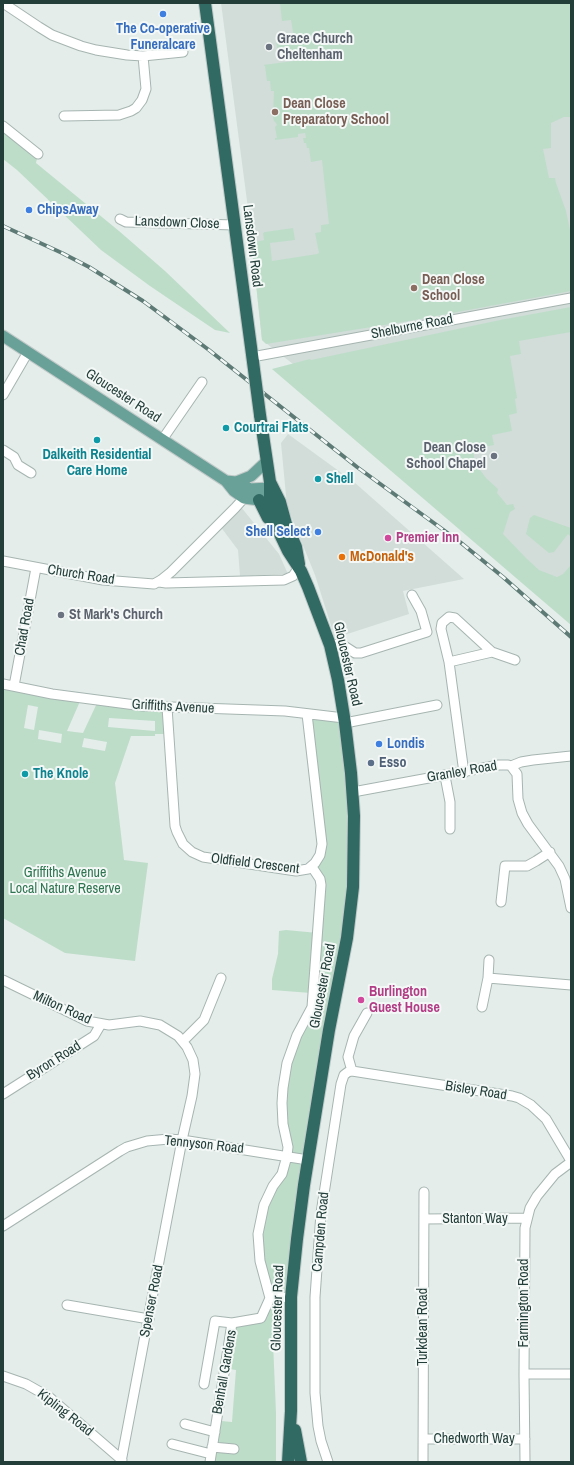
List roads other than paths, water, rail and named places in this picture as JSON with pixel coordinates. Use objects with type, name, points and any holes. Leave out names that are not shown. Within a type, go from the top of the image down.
[{"type":"highway","name":"Lansdown Road","points":[[205,3],[253,359],[269,492]]},
{"type":"highway","name":"Gloucester Road","points":[[269,492],[270,504],[277,528],[288,551],[300,569],[321,618],[330,646],[338,680],[353,792],[354,861],[350,912],[344,958],[330,1024],[296,1239],[291,1297],[291,1411],[288,1462]]},
{"type":"highway","name":"Gloucester Road","points":[[269,492],[296,547],[300,569]]},
{"type":"highway","name":"Gloucester Road","points":[[291,1411],[300,1462]]},
{"type":"main road","name":"Gloucester Road","points":[[3,336],[162,440],[231,482],[250,489],[269,492]]},
{"type":"main road","points":[[231,482],[251,476],[266,462]]},
{"type":"main road","name":"Gloucester Road","points":[[231,482],[234,491],[244,498]]},
{"type":"main road","points":[[244,498],[269,492]]},
{"type":"street","points":[[3,3],[39,27],[66,41],[103,52],[143,56],[183,52]]},
{"type":"street","points":[[64,116],[119,116],[136,108],[142,100],[146,89],[143,56]]},
{"type":"street","points":[[3,126],[38,154]]},
{"type":"street","name":"Lansdown Close","points":[[120,219],[126,222],[235,225]]},
{"type":"street","name":"Shelburne Road","points":[[253,359],[571,298]]},
{"type":"street","points":[[3,395],[28,352]]},
{"type":"street","points":[[162,440],[202,382]]},
{"type":"street","points":[[3,450],[14,457],[18,465],[31,473]]},
{"type":"street","points":[[159,582],[244,498]]},
{"type":"street","name":"Church Road","points":[[3,561],[88,577],[131,583],[152,584],[159,582],[284,580],[293,576],[300,569]]},
{"type":"street","name":"Chad Road","points":[[14,686],[36,568]]},
{"type":"street","points":[[330,646],[341,644],[355,653],[361,653],[427,632],[421,611],[412,596]]},
{"type":"street","points":[[464,773],[449,662],[441,626],[444,620],[449,617],[458,619],[492,652],[515,660]]},
{"type":"street","points":[[449,662],[492,652]]},
{"type":"street","name":"Griffiths Avenue","points":[[3,684],[91,700],[167,708],[286,711],[344,721],[437,705]]},
{"type":"street","name":"Oldfield Crescent","points":[[167,708],[175,826],[183,844],[192,852],[203,858],[296,871],[312,867],[320,855],[322,844],[307,714]]},
{"type":"street","name":"Granley Road","points":[[353,792],[499,766],[511,766],[521,762],[533,760],[571,756]]},
{"type":"street","points":[[511,766],[516,774],[518,799],[522,813],[528,824],[559,866],[565,879],[571,908]]},
{"type":"street","points":[[445,776],[450,802],[450,829]]},
{"type":"street","points":[[501,902],[504,866],[526,866],[536,862],[550,852]]},
{"type":"street","points":[[291,1297],[270,1298],[260,1261],[258,1243],[259,1225],[264,1205],[273,1186],[282,1174],[287,1156],[288,1147],[282,1113],[285,1074],[293,1044],[312,1007],[321,885],[320,879],[312,867]]},
{"type":"street","points":[[482,1007],[488,978],[489,960]]},
{"type":"street","points":[[183,1041],[204,1020],[221,978]]},
{"type":"street","points":[[488,978],[571,985]]},
{"type":"street","name":"Milton Road","points":[[3,980],[83,1020],[101,1024],[118,1025],[140,1021],[154,1022],[172,1031],[183,1041],[193,1060],[195,1074],[192,1096],[182,1140]]},
{"type":"street","points":[[352,1071],[348,1057],[354,1036],[367,1013]]},
{"type":"street","name":"Byron Road","points":[[3,1094],[94,1036],[101,1024]]},
{"type":"street","name":"Bisley Road","points":[[352,1071],[519,1098],[531,1105],[546,1119],[571,1161]]},
{"type":"street","name":"Campden Road","points":[[328,1462],[318,1426],[315,1393],[315,1297],[321,1213],[341,1084],[344,1075],[352,1071]]},
{"type":"street","name":"Tennyson Road","points":[[3,1226],[127,1147],[157,1140],[182,1140],[308,1160]]},
{"type":"street","name":"Spenser Road","points":[[121,1461],[182,1140]]},
{"type":"street","name":"Farmington Road","points":[[525,1462],[525,1237],[527,1218],[533,1202],[541,1190],[555,1174],[571,1161]]},
{"type":"street","name":"Turkdean Road","points":[[423,1462],[424,1192]]},
{"type":"street","name":"Stanton Way","points":[[424,1219],[527,1218]]},
{"type":"street","name":"Benhall Gardens","points":[[211,1454],[232,1323],[261,1318],[270,1298]]},
{"type":"street","points":[[67,1305],[149,1319]]},
{"type":"street","points":[[204,1384],[215,1321],[232,1323]]},
{"type":"street","points":[[524,1374],[571,1374]]},
{"type":"street","name":"Kipling Road","points":[[3,1376],[26,1384],[49,1397],[121,1461]]},
{"type":"street","points":[[185,1424],[215,1432]]},
{"type":"street","name":"Chedworth Way","points":[[423,1439],[525,1439]]},
{"type":"street","points":[[172,1444],[211,1454],[234,1449]]},
{"type":"railway","points":[[3,226],[89,267],[143,301],[209,350],[357,467],[460,542],[503,577],[571,637]]},
{"type":"place","name":"The Co-operative Funeralcare","points":[[163,14]]},
{"type":"place","name":"Grace Church Cheltenham","points":[[269,47]]},
{"type":"place","name":"Dean Close Preparatory School","points":[[275,112]]},
{"type":"place","name":"ChipsAway","points":[[29,210]]},
{"type":"place","name":"Dean Close School","points":[[414,288]]},
{"type":"place","name":"Courtrai Flats","points":[[226,428]]},
{"type":"place","name":"Dalkeith Residential Care Home","points":[[97,440]]},
{"type":"place","name":"Dean Close School Chapel","points":[[494,456]]},
{"type":"place","name":"Shell","points":[[318,479]]},
{"type":"place","name":"Shell Select","points":[[318,532]]},
{"type":"place","name":"Premier Inn","points":[[388,538]]},
{"type":"place","name":"McDonald's","points":[[342,557]]},
{"type":"place","name":"St Mark's Church","points":[[61,615]]},
{"type":"place","name":"Londis","points":[[379,744]]},
{"type":"place","name":"Esso","points":[[371,763]]},
{"type":"place","name":"The Knole","points":[[25,774]]},
{"type":"place","name":"Burlington Guest House","points":[[361,1000]]},
{"type":"park label","name":"Griffiths Avenue Local Nature Reserve","points":[[65,882]]}]
